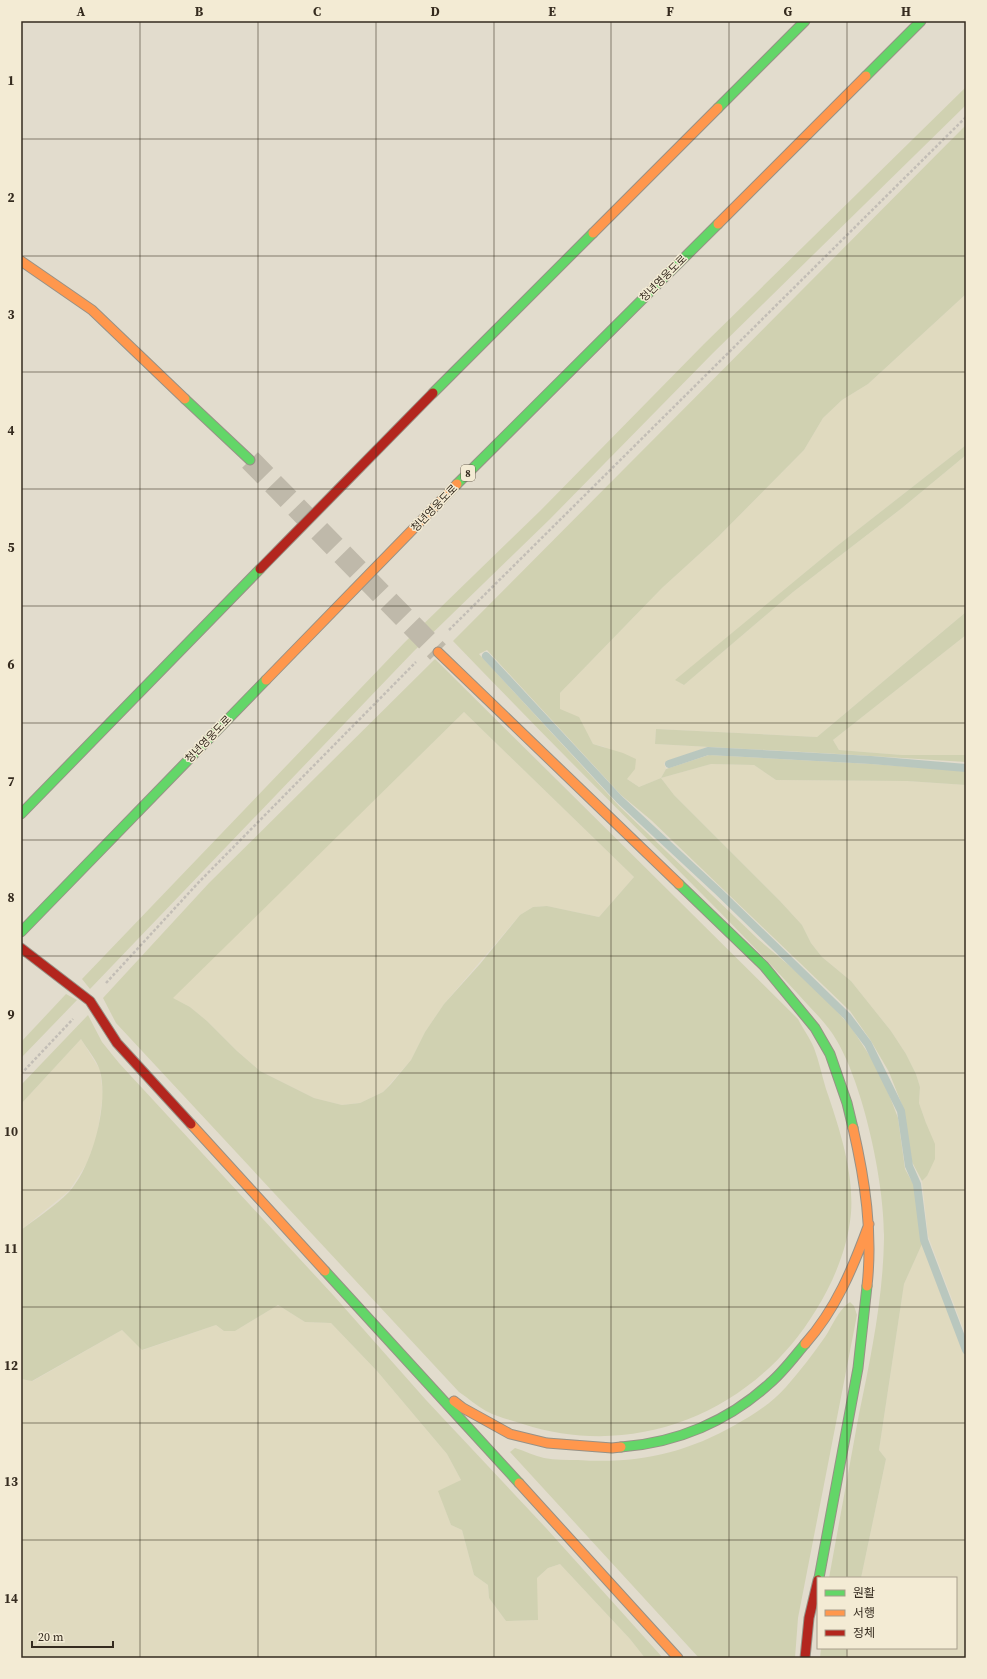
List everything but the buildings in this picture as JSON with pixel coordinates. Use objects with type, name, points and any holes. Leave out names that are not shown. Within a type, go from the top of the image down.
[{"type":"main road","points":[[21,814],[390,436],[805,21]]},
{"type":"main road","name":"청년영웅도로","points":[[21,932],[448,493],[921,21]]},
{"type":"main road","points":[[21,261],[92,310],[250,460]]},
{"type":"main road","points":[[438,652],[764,966],[815,1028],[830,1054],[847,1103],[861,1163],[869,1224],[870,1260],[858,1368],[818,1577]]},
{"type":"main road","points":[[21,948],[90,1001],[117,1043],[678,1658]]},
{"type":"main road","points":[[419,1375],[463,1408],[510,1434],[547,1443],[612,1448],[640,1446],[706,1427],[739,1408],[771,1383],[816,1332],[833,1307],[851,1272],[869,1224]]},
{"type":"main road","points":[[805,1658],[809,1618],[817,1583]]},
{"type":"path","points":[[444,635],[966,117]]},
{"type":"path","points":[[21,1074],[203,878],[421,657]]},
{"type":"shaded area","points":[[966,294],[966,445],[837,546],[676,680],[684,685],[793,592],[902,508],[966,455],[966,612],[817,737],[656,729],[655,744],[707,747],[664,763],[666,769],[661,778],[639,787],[627,779],[605,747],[593,744],[584,728],[568,713],[560,710],[560,693],[662,588],[718,537],[804,450],[823,418],[842,400],[868,384]]},
{"type":"shaded area","points":[[966,635],[966,755],[902,755],[839,750],[833,740]]},
{"type":"shaded area","points":[[464,712],[634,877],[599,917],[547,906],[533,907],[520,915],[444,1004],[425,1032],[411,1060],[383,1092],[360,1103],[342,1105],[314,1098],[260,1071],[237,1051],[207,1021],[190,1007],[172,998]]},
{"type":"shaded area","points":[[711,764],[754,765],[776,780],[907,781],[966,785],[966,1336],[928,1236],[922,1181],[927,1176],[926,1123],[919,1103],[920,1087],[916,1074],[906,1054],[891,1031],[851,981],[822,957],[811,943],[802,925],[674,795],[661,778]]},
{"type":"shaded area","points":[[81,1039],[100,1070],[103,1095],[97,1136],[87,1163],[69,1191],[21,1230],[21,1104]]},
{"type":"shaded area","points":[[922,1244],[966,1360],[966,1658],[846,1658],[847,1649],[957,1649],[957,1577],[861,1577],[886,1459],[879,1450],[904,1284]]},
{"type":"shaded area","points":[[278,1305],[305,1322],[331,1323],[377,1371],[447,1454],[461,1480],[439,1492],[451,1525],[462,1530],[474,1575],[488,1585],[489,1598],[506,1621],[537,1620],[537,1578],[548,1568],[560,1564],[630,1639],[645,1658],[21,1658],[21,1379],[33,1381],[122,1330],[143,1350],[216,1325],[224,1331],[235,1331]]},
{"type":"green space","points":[[966,87],[966,105],[713,353],[550,519],[414,651],[90,989],[82,979],[405,642],[541,510],[704,344]]},
{"type":"green space","points":[[966,125],[966,294],[868,384],[842,400],[823,418],[804,450],[718,537],[662,588],[560,693],[560,709],[579,717],[593,744],[623,753],[636,759],[635,769],[627,779],[639,787],[661,778],[674,795],[802,925],[811,943],[822,957],[851,981],[891,1031],[906,1054],[916,1074],[920,1087],[919,1103],[935,1144],[935,1159],[927,1176],[922,1181],[912,1162],[902,1105],[889,1072],[871,1041],[850,1011],[651,820],[621,795],[487,650],[479,654],[619,806],[758,939],[818,990],[851,1027],[875,1064],[890,1097],[898,1118],[905,1169],[916,1189],[922,1244],[904,1284],[879,1450],[886,1459],[861,1577],[829,1577],[876,1327],[884,1239],[881,1192],[877,1165],[864,1110],[847,1060],[829,1028],[775,969],[453,641]]},
{"type":"green space","points":[[966,445],[966,455],[902,508],[793,592],[684,685],[675,680],[837,546]]},
{"type":"green space","points":[[966,612],[966,635],[833,740],[839,750],[902,755],[966,755],[966,762],[655,744],[656,729],[817,737]]},
{"type":"green space","points":[[435,659],[798,1019],[811,1041],[836,1119],[848,1166],[851,1213],[847,1238],[829,1287],[816,1310],[791,1345],[761,1376],[727,1400],[689,1419],[650,1431],[608,1436],[566,1434],[523,1424],[495,1415],[483,1409],[459,1392],[116,1023],[103,998],[209,883]],"holes":[[[464,712],[634,877],[599,917],[547,906],[533,907],[520,915],[480,964],[444,1004],[425,1032],[411,1060],[391,1084],[383,1092],[360,1103],[342,1105],[314,1098],[260,1071],[237,1051],[207,1021],[190,1007],[173,998]]]},
{"type":"green space","points":[[709,755],[966,771],[966,785],[907,781],[776,780],[754,765],[711,764],[661,778],[666,769]]},
{"type":"green space","points":[[66,994],[77,1000],[21,1058],[21,1042]]},
{"type":"green space","points":[[88,1015],[102,1042],[119,1063],[334,1296],[426,1400],[546,1528],[663,1658],[645,1658],[630,1639],[560,1564],[548,1568],[537,1578],[538,1620],[506,1621],[489,1598],[488,1585],[474,1575],[462,1530],[451,1525],[438,1491],[461,1480],[447,1454],[377,1371],[331,1323],[305,1322],[278,1305],[235,1331],[224,1331],[216,1325],[142,1350],[122,1330],[32,1381],[21,1379],[21,1230],[46,1212],[69,1192],[85,1167],[100,1117],[102,1085],[99,1067],[81,1039],[21,1104],[21,1085]]},
{"type":"green space","points":[[850,1302],[854,1306],[857,1315],[798,1618],[795,1658],[699,1658],[510,1452],[515,1448],[548,1459],[599,1461],[620,1460],[659,1455],[678,1450],[716,1435],[755,1413],[781,1393],[825,1337],[839,1313]]},
{"type":"green space","points":[[821,1649],[847,1649],[846,1658],[820,1658]]},
{"type":"waterway","points":[[486,656],[619,799],[719,892],[847,1016],[868,1044],[901,1111],[909,1166],[917,1184],[924,1240],[966,1350]]},
{"type":"waterway","points":[[669,764],[708,751],[871,760],[966,768]]},
{"type":"tunnel","points":[[250,460],[438,652]]},
{"type":"traffic: fast","points":[[718,108],[805,21]]},
{"type":"traffic: fast","points":[[866,76],[921,21]]},
{"type":"traffic: fast","points":[[457,484],[718,224]]},
{"type":"traffic: fast","points":[[433,393],[593,233]]},
{"type":"traffic: fast","points":[[185,399],[250,460]]},
{"type":"traffic: fast","points":[[21,814],[260,569]]},
{"type":"traffic: fast","points":[[21,932],[266,680]]},
{"type":"traffic: fast","points":[[679,884],[764,966],[815,1028],[830,1054],[847,1103],[853,1128]]},
{"type":"traffic: fast","points":[[325,1271],[519,1483]]},
{"type":"traffic: fast","points":[[819,1577],[858,1368],[867,1286]]},
{"type":"traffic: fast","points":[[621,1447],[662,1441],[701,1428],[720,1419],[754,1396],[775,1379],[805,1344]]},
{"type":"traffic: slow","points":[[718,224],[866,76]]},
{"type":"traffic: slow","points":[[593,233],[718,108]]},
{"type":"traffic: slow","points":[[21,261],[92,310],[185,399]]},
{"type":"traffic: slow","points":[[266,680],[457,484]]},
{"type":"traffic: slow","points":[[438,652],[679,884]]},
{"type":"traffic: slow","points":[[191,1124],[325,1271]]},
{"type":"traffic: slow","points":[[853,1128],[867,1207],[869,1246],[867,1286]]},
{"type":"traffic: slow","points":[[805,1344],[816,1331],[835,1302],[857,1256],[869,1224]]},
{"type":"traffic: slow","points":[[454,1401],[463,1408],[510,1434],[547,1443],[612,1448],[621,1447]]},
{"type":"traffic: slow","points":[[519,1483],[678,1658]]},
{"type":"traffic: jam","points":[[260,569],[433,393]]},
{"type":"traffic: jam","points":[[21,948],[90,1001],[117,1043],[191,1124]]},
{"type":"traffic: jam","points":[[805,1658],[809,1618],[817,1584]]}]
